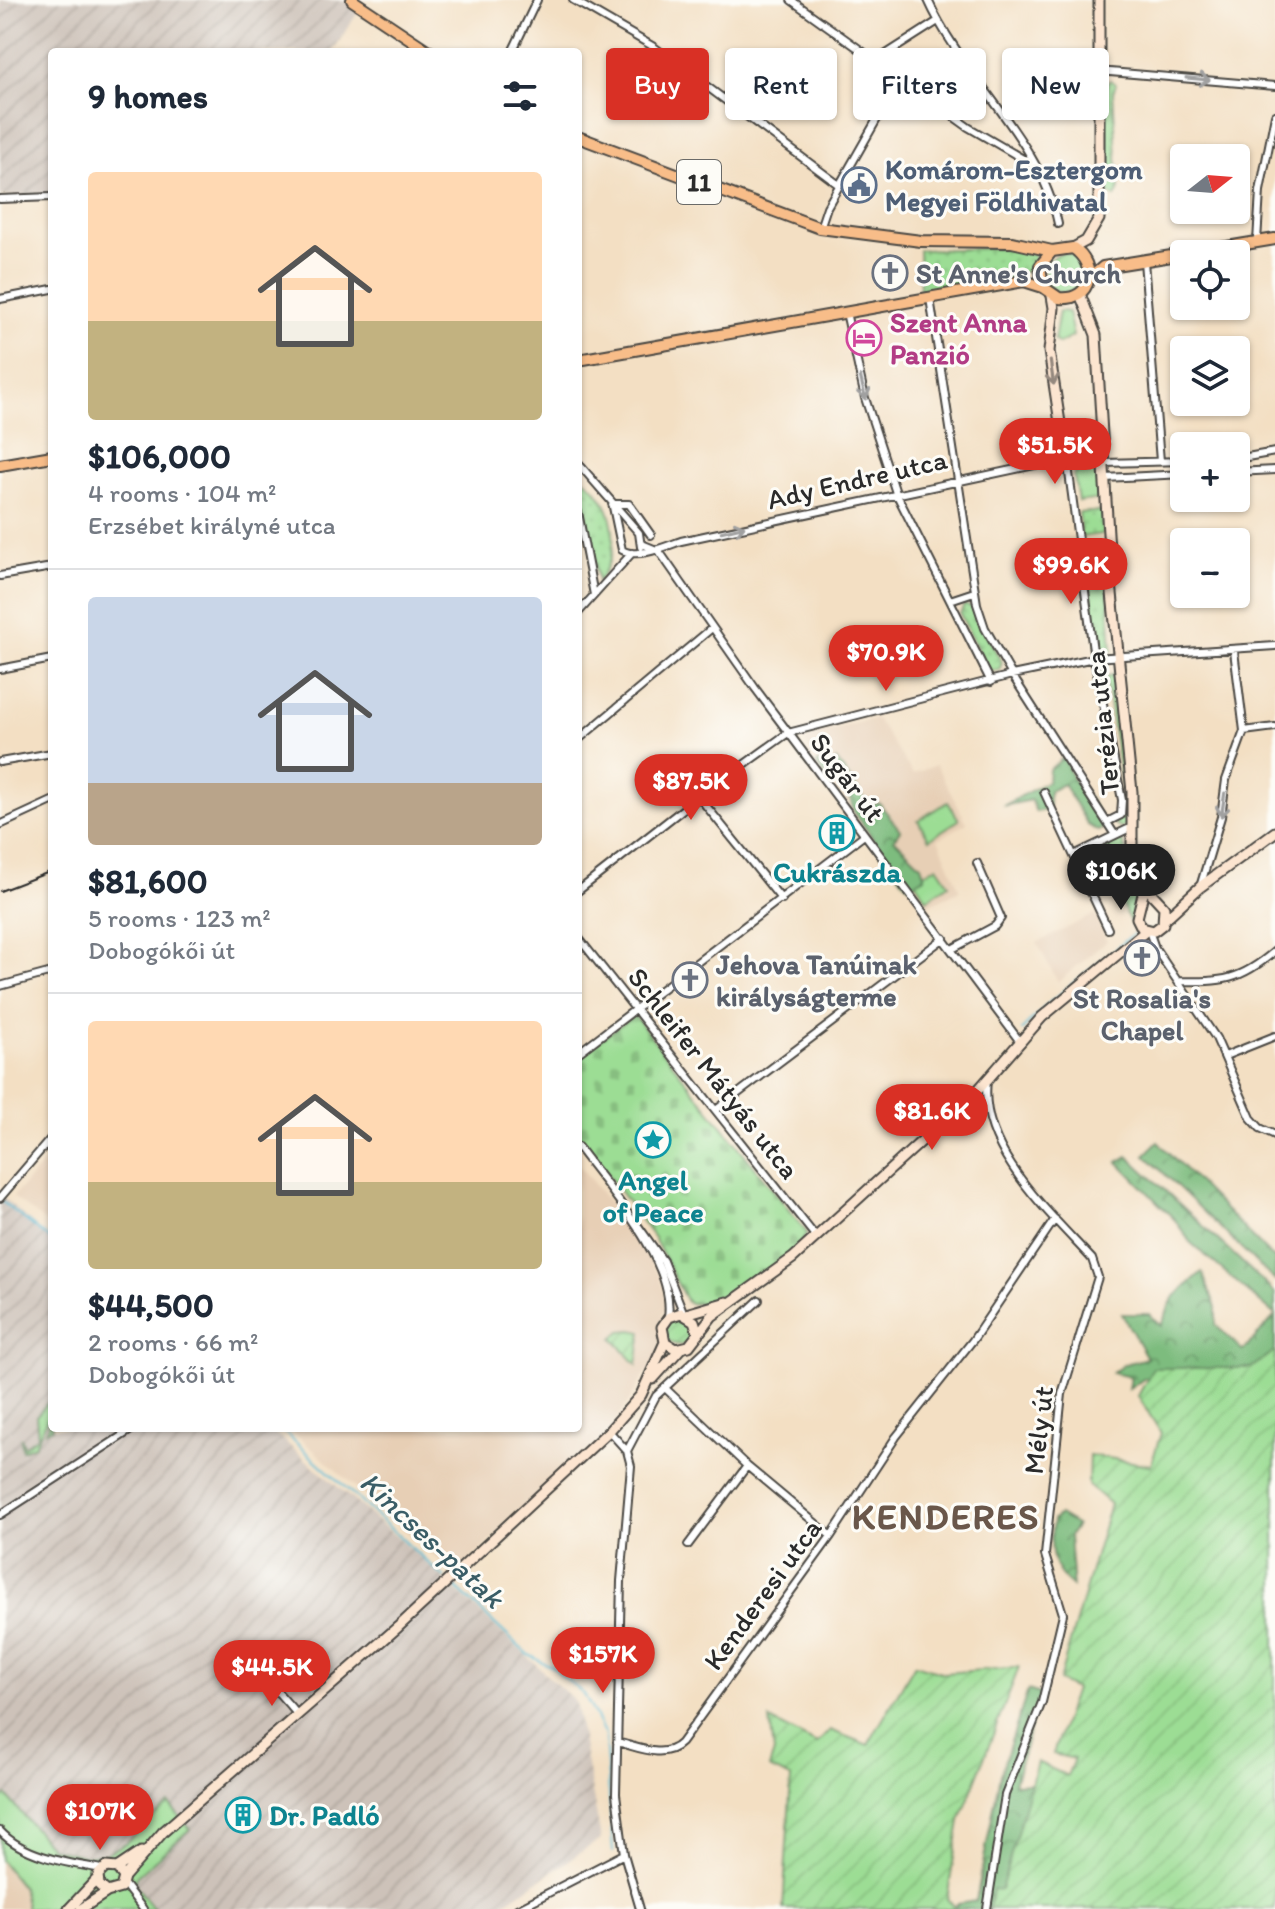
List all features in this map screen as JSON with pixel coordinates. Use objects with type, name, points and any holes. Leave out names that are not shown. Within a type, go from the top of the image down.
[{"type":"main road","points":[[352,0],[424,48]]},
{"type":"main road","points":[[1098,48],[1099,0]]},
{"type":"main road","points":[[1098,120],[1099,219],[1086,241],[1073,248],[1087,261],[1103,267],[1170,256]]},
{"type":"main road","name":"11","points":[[582,139],[820,228],[919,241],[1012,242],[1052,251],[1073,248]]},
{"type":"main road","points":[[1250,243],[1275,239]]},
{"type":"main road","points":[[1086,241],[1090,278]]},
{"type":"main road","points":[[1037,247],[1043,287]]},
{"type":"main road","points":[[1024,281],[1052,251]]},
{"type":"main road","points":[[582,359],[1024,281],[1043,287],[1052,296],[1066,299],[1080,294],[1090,278],[1103,267]]},
{"type":"main road","name":"Terézia utca","points":[[1080,294],[1096,335],[1118,659],[1132,792],[1134,859],[1142,902],[1137,918],[1147,929]]},
{"type":"main road","points":[[1052,296],[1054,308],[1049,351],[1067,458],[1079,464],[1104,463]]},
{"type":"main road","points":[[0,465],[48,457]]},
{"type":"main road","points":[[648,1384],[680,1349],[692,1344],[712,1316],[774,1275],[987,1081],[1042,1017],[1123,948],[1164,920],[1200,887],[1275,832]]},
{"type":"main road","points":[[1140,881],[1161,903],[1164,920]]},
{"type":"main road","points":[[1142,902],[1161,903],[1190,897]]},
{"type":"main road","points":[[69,1909],[99,1874],[117,1868],[147,1847],[298,1715],[633,1408],[648,1384],[665,1342],[662,1329],[668,1318],[737,1298]]},
{"type":"main road","points":[[685,1314],[696,1323],[698,1333]]},
{"type":"main road","points":[[665,1342],[680,1349]]},
{"type":"main road","points":[[81,1909],[124,1880],[147,1847]]},
{"type":"main road","points":[[117,1868],[124,1880]]},
{"type":"main road","points":[[99,1874],[100,1887],[109,1892]]},
{"type":"street","points":[[514,48],[537,0]]},
{"type":"street","points":[[573,0],[654,47],[839,185]]},
{"type":"street","points":[[791,0],[860,48]]},
{"type":"street","points":[[928,0],[938,21],[1037,167],[1054,201],[1058,224]]},
{"type":"street","points":[[896,48],[938,21]]},
{"type":"street","points":[[1109,72],[1275,86]]},
{"type":"street","points":[[1257,242],[1260,191],[1275,115]]},
{"type":"street","points":[[820,228],[839,185],[876,120]]},
{"type":"street","points":[[961,120],[1037,167]]},
{"type":"street","points":[[0,199],[48,197]]},
{"type":"street","points":[[1144,261],[1160,461]]},
{"type":"street","points":[[0,299],[48,290]]},
{"type":"street","points":[[930,298],[955,480],[974,592],[985,628],[1115,835]]},
{"type":"street","points":[[846,312],[865,398],[896,493],[991,682]]},
{"type":"street","points":[[1250,456],[1275,452]]},
{"type":"street","name":"Ady Endre utca","points":[[659,551],[681,541],[1067,458]]},
{"type":"street","name":"Terézia utca","points":[[1067,458],[1094,658],[1123,810],[1107,822]]},
{"type":"street","points":[[1104,463],[1170,461]]},
{"type":"street","points":[[582,468],[633,530],[639,533],[637,549],[582,608]]},
{"type":"street","points":[[1250,471],[1275,470]]},
{"type":"street","points":[[1105,478],[1170,475]]},
{"type":"street","points":[[613,505],[629,504],[651,535]]},
{"type":"street","points":[[612,573],[622,550],[613,505]]},
{"type":"street","points":[[618,539],[622,532],[633,530]]},
{"type":"street","points":[[582,533],[594,595]]},
{"type":"street","points":[[622,550],[659,551]]},
{"type":"street","name":"Sugár út","points":[[659,551],[788,733],[1021,1043]]},
{"type":"street","points":[[582,566],[588,565]]},
{"type":"street","points":[[0,576],[48,568]]},
{"type":"street","points":[[950,600],[974,592]]},
{"type":"street","points":[[582,737],[712,628]]},
{"type":"street","points":[[582,888],[788,733],[1012,675],[1094,658],[1118,659],[1275,646]]},
{"type":"street","points":[[1200,887],[1221,817],[1226,780],[1244,731],[1234,651]]},
{"type":"street","points":[[0,669],[48,660]]},
{"type":"street","points":[[1244,731],[1275,727]]},
{"type":"street","points":[[0,762],[48,754]]},
{"type":"street","points":[[1044,792],[1108,929]]},
{"type":"street","points":[[699,797],[782,900]]},
{"type":"street","points":[[0,825],[48,803]]},
{"type":"street","points":[[1074,855],[1132,827]]},
{"type":"street","points":[[582,1050],[864,835]]},
{"type":"street","points":[[952,949],[1001,920],[1000,909],[977,863]]},
{"type":"street","points":[[1147,929],[1154,945],[1200,1010],[1225,1056],[1251,1118],[1260,1128],[1275,1135]]},
{"type":"street","points":[[716,1110],[944,938]]},
{"type":"street","name":"Schleifer Mátyás utca","points":[[582,942],[816,1237]]},
{"type":"street","points":[[1178,981],[1222,982],[1240,976],[1275,951]]},
{"type":"street","points":[[0,986],[48,973]]},
{"type":"street","points":[[1225,1056],[1275,1036]]},
{"type":"street","name":"Mély út","points":[[987,1081],[986,1111],[999,1146],[1055,1219],[1092,1259],[1097,1282],[1062,1394],[1045,1555],[1063,1614],[1042,1702],[1005,1795],[987,1909]]},
{"type":"street","points":[[2,1196],[48,1142]]},
{"type":"street","points":[[582,1152],[654,1245],[685,1314]]},
{"type":"street","points":[[631,1218],[663,1280],[668,1318]]},
{"type":"street","name":"Kenderesi utca","points":[[617,1742],[660,1753],[676,1748],[831,1536],[896,1437],[973,1340],[1055,1219]]},
{"type":"street","points":[[627,1451],[634,1443],[651,1403],[759,1300]]},
{"type":"street","points":[[665,1388],[747,1466],[831,1536]]},
{"type":"street","points":[[609,1431],[627,1451],[631,1466],[621,1581],[616,1794],[624,1854],[640,1909]]},
{"type":"street","points":[[0,1515],[128,1432]]},
{"type":"street","points":[[688,1545],[747,1466]]},
{"type":"street","points":[[268,1681],[298,1715]]},
{"type":"street","points":[[0,1831],[23,1848],[99,1874]]},
{"type":"street","points":[[517,1909],[624,1854]]},
{"type":"street","points":[[124,1880],[140,1906]]},
{"type":"street","points":[[109,1892],[140,1906]]},
{"type":"shaded area","points":[[0,0],[352,0],[362,6],[335,48],[48,48],[48,195],[0,196]]},
{"type":"shaded area","points":[[876,718],[913,774],[936,765],[967,823],[938,839],[960,890],[926,906],[805,743],[807,737]]},
{"type":"shaded area","points":[[1095,914],[1107,941],[1058,982],[1037,943]]},
{"type":"shaded area","points":[[48,1158],[48,1224],[13,1197]]},
{"type":"shaded area","points":[[582,1169],[628,1226],[659,1276],[667,1305],[662,1314],[659,1354],[609,1431],[455,1574],[293,1432],[582,1432]]},
{"type":"shaded area","points":[[0,1195],[48,1237],[48,1432],[274,1432],[421,1558],[575,1701],[601,1839],[495,1909],[154,1909],[134,1883],[136,1877],[190,1829],[169,1805],[124,1844],[105,1854],[85,1856],[51,1848],[7,1795],[0,1801]]},
{"type":"shaded area","points":[[0,1860],[22,1887],[27,1909],[0,1909]]},
{"type":"green space","points":[[1109,82],[1116,84],[1113,92],[1119,189],[1115,197],[1108,193],[1104,132],[1104,120],[1109,120]]},
{"type":"green space","points":[[1005,248],[1034,254],[1036,263],[1015,276],[920,293],[919,250]]},
{"type":"green space","points":[[1065,253],[1079,259],[1085,273],[1079,287],[1065,293],[1051,287],[1045,273],[1051,259]]},
{"type":"green space","points":[[1059,311],[1068,312],[1073,336],[1059,344],[1054,340]]},
{"type":"green space","points":[[1093,428],[1097,457],[1080,458],[1072,454],[1070,431]]},
{"type":"green space","points":[[1099,471],[1102,499],[1078,502],[1074,476],[1077,472]]},
{"type":"green space","points":[[582,478],[601,496],[612,524],[611,554],[598,581],[582,496]]},
{"type":"green space","points":[[1102,511],[1103,534],[1081,537],[1079,513]]},
{"type":"green space","points":[[1106,553],[1112,651],[1098,651],[1086,557]]},
{"type":"green space","points":[[964,605],[972,607],[1002,663],[999,670],[989,671],[960,614]]},
{"type":"green space","points":[[1116,674],[1130,798],[1129,824],[1120,828],[1114,823],[1122,816],[1125,806],[1105,677]]},
{"type":"green space","points":[[1064,757],[1072,778],[1090,800],[1105,827],[1098,831],[1088,825],[1063,784],[1049,791],[1049,809],[1036,812],[1031,800],[1003,806],[1048,781],[1049,770]]},
{"type":"green space","points":[[836,760],[870,806],[879,803],[900,830],[894,839],[921,865],[925,877],[909,886],[905,883],[854,812],[848,790],[836,776],[824,774],[817,764],[822,761],[832,767]]},
{"type":"green space","points":[[948,802],[959,820],[929,839],[918,820]]},
{"type":"green space","points":[[1121,838],[1141,895],[1132,908],[1131,924],[1096,850]]},
{"type":"green space","points":[[937,866],[949,884],[927,899],[915,880]]},
{"type":"green space","points":[[634,1015],[807,1233],[788,1257],[735,1293],[700,1304],[687,1302],[654,1238],[582,1139],[582,1053]]},
{"type":"green space","points":[[1158,1142],[1275,1260],[1275,1281],[1145,1155]]},
{"type":"green space","points":[[1128,1156],[1275,1293],[1275,1315],[1190,1242],[1175,1220],[1118,1162]]},
{"type":"green space","points":[[1202,1272],[1216,1307],[1216,1325],[1243,1351],[1275,1316],[1275,1541],[1159,1378],[1145,1378],[1129,1389],[1131,1377],[1112,1373],[1125,1364],[1147,1358],[1122,1314],[1149,1314],[1161,1326],[1173,1298]]},
{"type":"green space","points":[[679,1317],[689,1321],[693,1331],[689,1341],[679,1345],[669,1341],[665,1331],[669,1321]]},
{"type":"green space","points":[[621,1331],[642,1332],[637,1365],[613,1338]]},
{"type":"green space","points":[[1275,1351],[1275,1909],[989,1909],[993,1889],[1001,1890],[1037,1762],[1067,1776],[1074,1759],[1053,1754],[1075,1689],[1059,1681],[1110,1504],[1088,1485],[1089,1455],[1151,1465],[1161,1433],[1138,1396],[1153,1368],[1251,1368]]},
{"type":"green space","points":[[48,1402],[48,1420],[35,1445],[22,1450],[21,1437],[24,1446],[38,1436],[36,1416]]},
{"type":"green space","points":[[1059,1515],[1076,1525],[1069,1536],[1073,1587],[1060,1573],[1053,1558],[1053,1520]]},
{"type":"green space","points":[[915,1664],[944,1673],[1019,1667],[960,1821],[947,1899],[957,1909],[783,1909],[791,1778],[769,1768],[774,1752],[770,1720],[817,1744],[830,1730],[868,1745]]},
{"type":"green space","points":[[1028,1690],[1040,1694],[1014,1784],[1033,1783],[1028,1909],[954,1909],[958,1904],[976,1901],[1000,1775]]},
{"type":"green space","points":[[6,1795],[51,1848],[85,1856],[105,1854],[124,1844],[169,1804],[190,1829],[136,1877],[134,1883],[154,1909],[27,1909],[22,1887],[0,1860],[0,1801]]},
{"type":"waterway","points":[[1022,1030],[1050,1002],[1134,934]]},
{"type":"waterway","name":"Kincses-patak","points":[[0,1200],[48,1238]]},
{"type":"waterway","name":"Kincses-patak","points":[[284,1432],[445,1578]]},
{"type":"waterway","name":"Kincses-patak","points":[[450,1582],[527,1654],[552,1667],[584,1694],[605,1735],[613,1852]]},
{"type":"railway","points":[[0,891],[48,873]]},
{"type":"place","name":"Komárom-Esztergom Megyei Földhivatal","points":[[859,185]]},
{"type":"place","name":"St Anne's Church","points":[[890,273]]},
{"type":"place","name":"Szent Anna Panzió","points":[[864,338]]},
{"type":"place","name":"Cukrászda","points":[[837,833]]},
{"type":"place","name":"St Rosalia's Chapel","points":[[1142,958]]},
{"type":"place","name":"Jehova Tanúinak királyságterme","points":[[690,980]]},
{"type":"place","name":"Angel of Peace","points":[[653,1140]]},
{"type":"place","name":"Dr. Padló","points":[[243,1815]]},
{"type":"district","name":"KENDERES","points":[[946,1516]]}]
